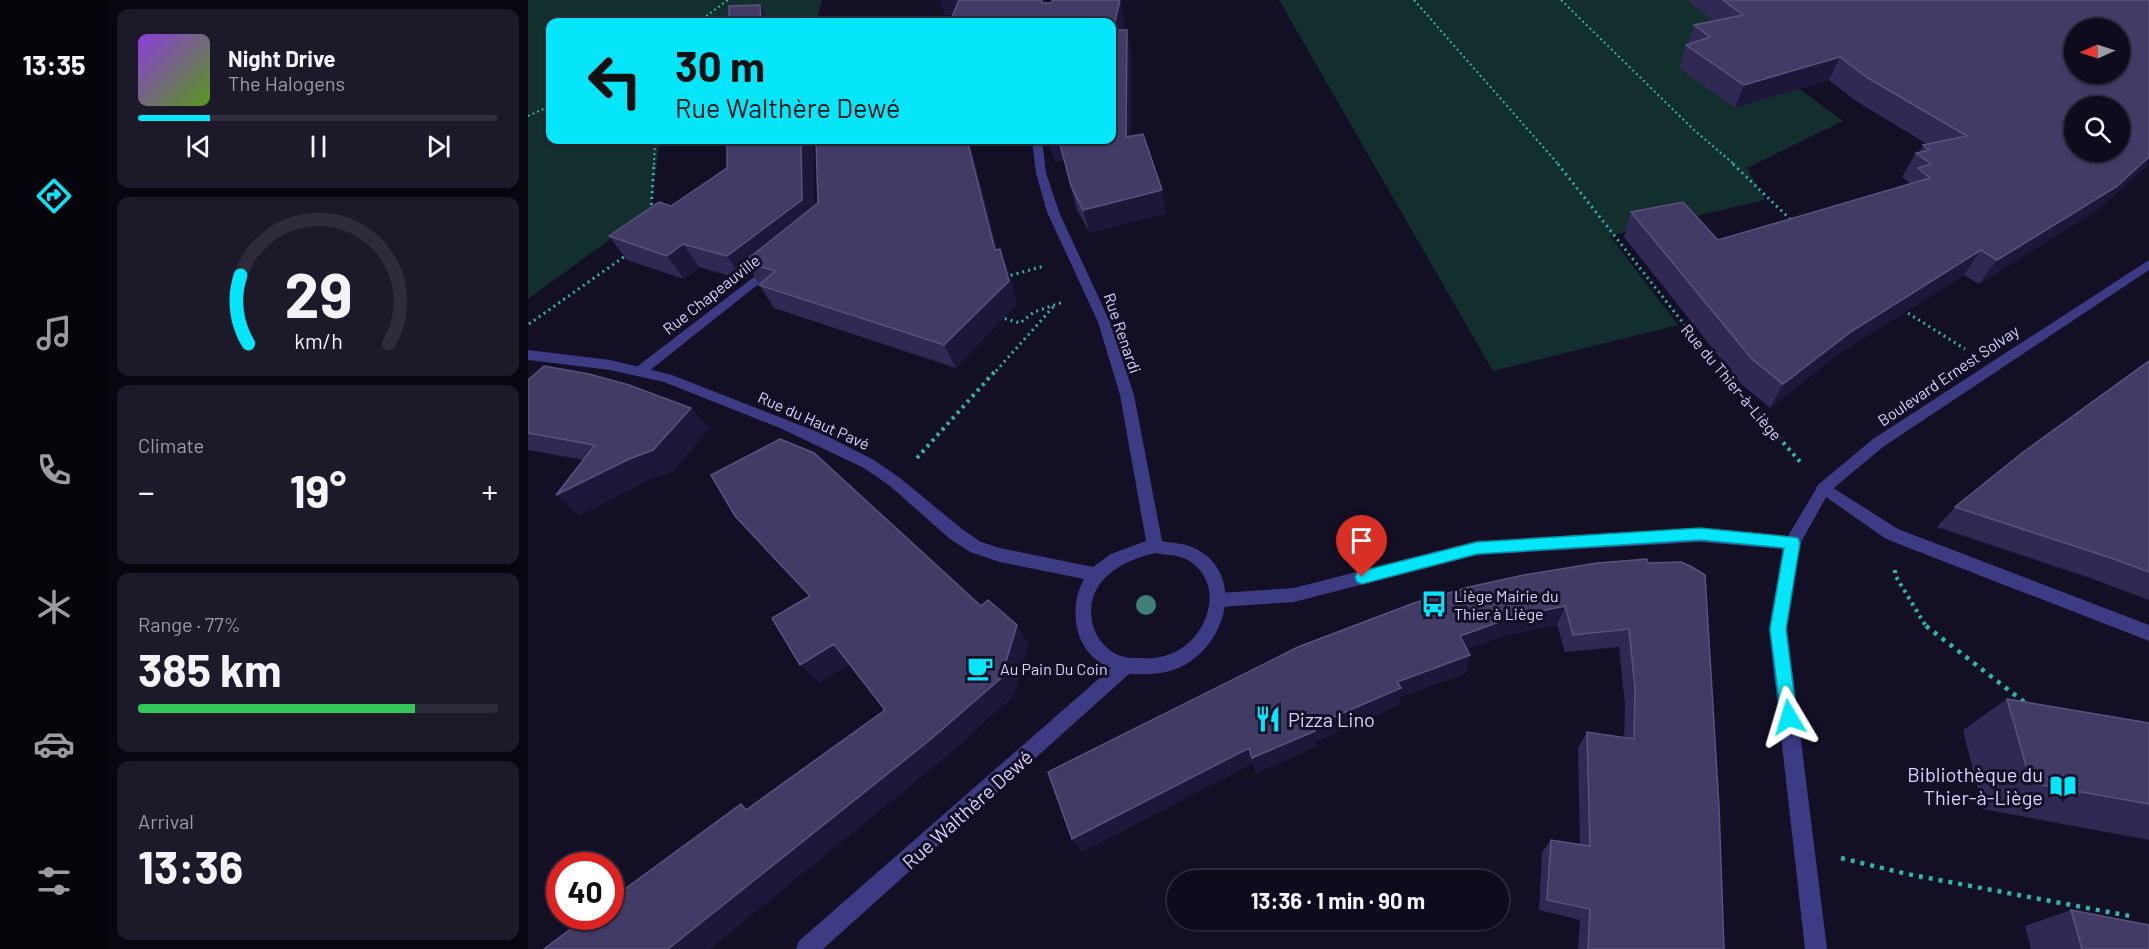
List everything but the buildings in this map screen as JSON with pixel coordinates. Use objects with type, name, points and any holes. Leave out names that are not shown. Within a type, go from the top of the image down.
[{"type":"street","name":"Rue Renardi","points":[[1037,144],[1041,173],[1049,198],[1104,322],[1127,395],[1155,546]]},
{"type":"street","name":"Rue Chapeauville","points":[[639,372],[778,262]]},
{"type":"street","name":"Boulevard Ernest Solvay","points":[[1792,543],[1824,488],[1878,443],[2149,264]]},
{"type":"street","name":"Rue du Haut Pavé","points":[[528,355],[582,361],[667,378],[818,438],[869,464],[956,534],[976,547],[1000,555],[1096,575]]},
{"type":"street","points":[[1824,488],[1892,534],[2149,633]]},
{"type":"street","points":[[1220,600],[1294,595],[1477,548],[1700,534],[1792,543],[1778,629],[1816,949]]},
{"type":"street","points":[[1155,546],[1190,552],[1210,569],[1216,580],[1220,600],[1216,621],[1203,641],[1170,663],[1150,668],[1126,666],[1105,659],[1090,644],[1081,619],[1085,594],[1096,575],[1116,558],[1132,551],[1155,546]]},
{"type":"street","name":"Rue Walthère Dewé","points":[[807,949],[1126,666]]},
{"type":"path","points":[[704,18],[728,0]]},
{"type":"path","name":"Rue du Thier-à-Liège","points":[[1414,0],[1556,161],[1707,355],[1824,488]]},
{"type":"path","points":[[1561,0],[1694,130],[1750,178],[1792,222]]},
{"type":"path","points":[[528,116],[546,108]]},
{"type":"path","points":[[650,215],[655,144]]},
{"type":"path","points":[[528,325],[636,248]]},
{"type":"path","points":[[1001,278],[1076,258]]},
{"type":"path","points":[[895,483],[1055,305]]},
{"type":"path","points":[[1903,310],[1993,367]]},
{"type":"path","points":[[989,314],[1020,323],[1028,315]]},
{"type":"path","points":[[1892,534],[1895,575],[1928,628],[2031,706]]},
{"type":"path","points":[[1805,850],[1907,874],[2135,917]]},
{"type":"green space","points":[[528,0],[822,0],[817,18],[546,18],[546,144],[659,144],[650,210],[528,299]]},
{"type":"green space","points":[[1279,0],[1807,0],[1771,68],[1843,121],[1747,168],[1765,200],[1610,236],[1678,325],[1493,371]]},
{"type":"place","name":"Liège Mairie du Thier à Liège","points":[[1434,604]]},
{"type":"place","name":"Au Pain Du Coin","points":[[980,668]]},
{"type":"place","name":"Pizza Lino","points":[[1268,719]]},
{"type":"place","name":"Bibliothèque du Thier-à-Liège","points":[[2063,786]]},
{"type":"route","points":[[1362,577],[1477,548],[1700,534],[1792,543],[1778,629],[1789,717]]}]
